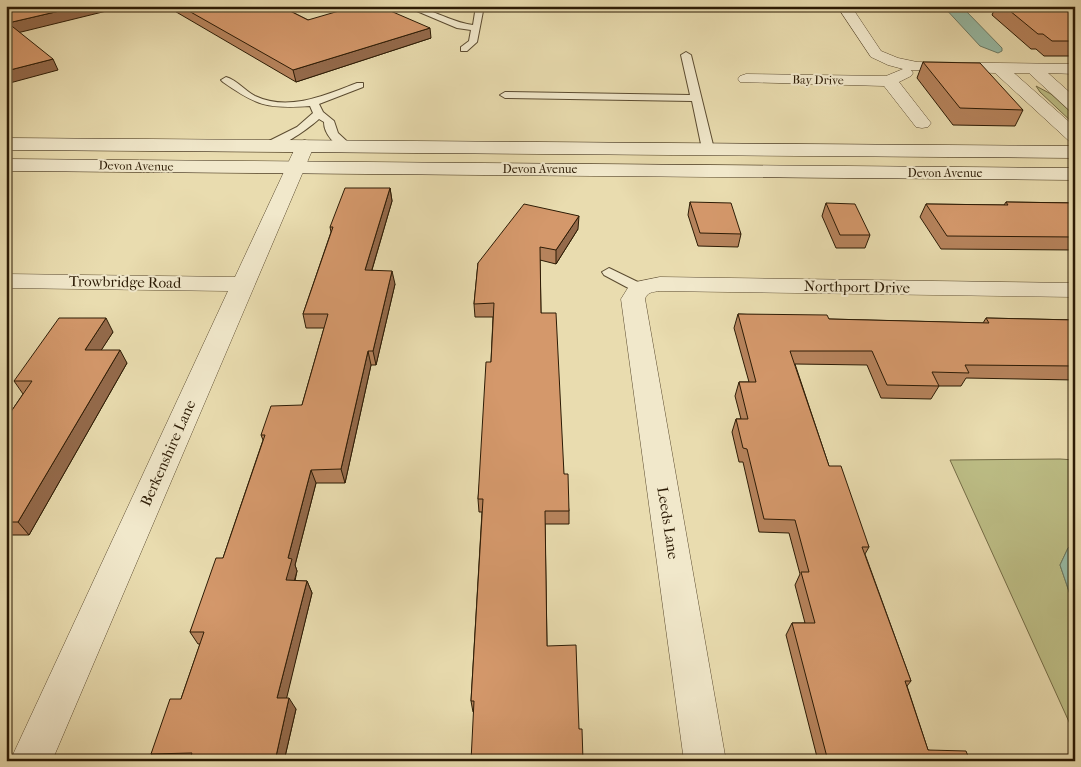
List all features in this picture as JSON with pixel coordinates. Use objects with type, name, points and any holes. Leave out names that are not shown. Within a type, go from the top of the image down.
[{"type":"street","name":"Bay Drive","points":[[844,6],[876,54],[892,62],[918,67],[1075,68]]},
{"type":"street","name":"Bay Drive","points":[[746,79],[889,82],[918,67]]},
{"type":"street","points":[[999,68],[1075,137]]},
{"type":"street","points":[[1033,68],[1075,106]]},
{"type":"street","points":[[889,82],[922,123]]},
{"type":"street","name":"Devon Avenue","points":[[6,144],[1075,152]]},
{"type":"street","name":"Berkenshire Lane","points":[[31,761],[305,146]]},
{"type":"street","name":"Devon Avenue","points":[[6,165],[1075,174]]},
{"type":"street","name":"Trowbridge Road","points":[[6,281],[243,284]]},
{"type":"street","name":"Northport Drive","points":[[639,288],[660,284],[1075,290]]},
{"type":"street","name":"Leeds Lane","points":[[639,288],[634,292],[633,298],[705,761]]},
{"type":"lane","points":[[409,6],[460,26],[475,28]]},
{"type":"lane","points":[[464,49],[473,42],[480,6]]},
{"type":"lane","points":[[686,55],[708,149]]},
{"type":"lane","points":[[226,80],[252,98],[283,105],[313,103],[360,85]]},
{"type":"lane","points":[[505,95],[695,98]]},
{"type":"lane","points":[[313,103],[319,114],[328,121],[328,127],[332,135],[346,146]]},
{"type":"lane","points":[[267,146],[301,129],[319,114]]},
{"type":"lane","points":[[609,272],[639,288]]},
{"type":"green space","points":[[1036,86],[1051,94],[1075,116],[1075,125],[1040,92]]},
{"type":"green space","points":[[950,460],[1075,460],[1075,542],[1068,548],[1060,565],[1075,609],[1075,735]]},
{"type":"shaded area","points":[[943,6],[1075,6],[1075,9],[997,8],[966,11],[1002,48],[1002,51],[998,53],[980,46]]},
{"type":"shaded area","points":[[1075,542],[1075,609],[1060,565],[1068,548]]},
{"type":"building","points":[[6,6],[81,6],[8,23],[53,59],[6,71]]},
{"type":"building","points":[[180,6],[280,6],[308,20],[356,6],[379,6],[430,28],[293,70]]},
{"type":"building","points":[[1004,6],[1075,6],[1075,41],[1052,41],[1043,34],[1038,34]]},
{"type":"building","points":[[923,62],[980,63],[1023,110],[960,108]]},
{"type":"building","points":[[345,188],[390,188],[365,270],[392,271],[373,351],[368,351],[341,469],[311,470],[288,558],[292,559],[286,580],[307,581],[277,698],[289,698],[275,761],[189,761],[192,753],[151,754],[170,699],[181,699],[204,632],[190,632],[216,558],[223,558],[265,435],[261,435],[271,406],[302,405],[328,314],[303,314],[333,227],[330,227]]},
{"type":"building","points":[[690,202],[731,203],[741,234],[700,233]]},
{"type":"building","points":[[1006,202],[1075,203],[1075,237],[947,236],[926,204],[1008,205]]},
{"type":"building","points":[[826,203],[855,204],[870,235],[840,235]]},
{"type":"building","points":[[524,204],[579,216],[556,250],[540,247],[541,313],[556,313],[564,474],[568,474],[569,511],[545,511],[547,646],[576,645],[579,729],[582,729],[583,761],[471,761],[474,701],[471,701],[483,499],[478,499],[486,362],[491,362],[494,303],[474,304],[478,263]]},
{"type":"building","points":[[738,314],[827,315],[829,319],[989,323],[986,318],[1075,320],[1075,366],[965,365],[969,373],[932,372],[939,386],[887,385],[872,351],[790,351],[829,466],[841,466],[869,547],[862,547],[911,681],[905,681],[928,750],[966,751],[970,761],[828,761],[792,623],[815,623],[801,572],[809,572],[795,520],[764,519],[747,449],[743,448],[736,419],[748,419],[739,382],[756,382]]},
{"type":"building","points":[[59,318],[106,318],[85,350],[120,350],[18,522],[6,522],[6,419],[32,381],[14,381]]}]
